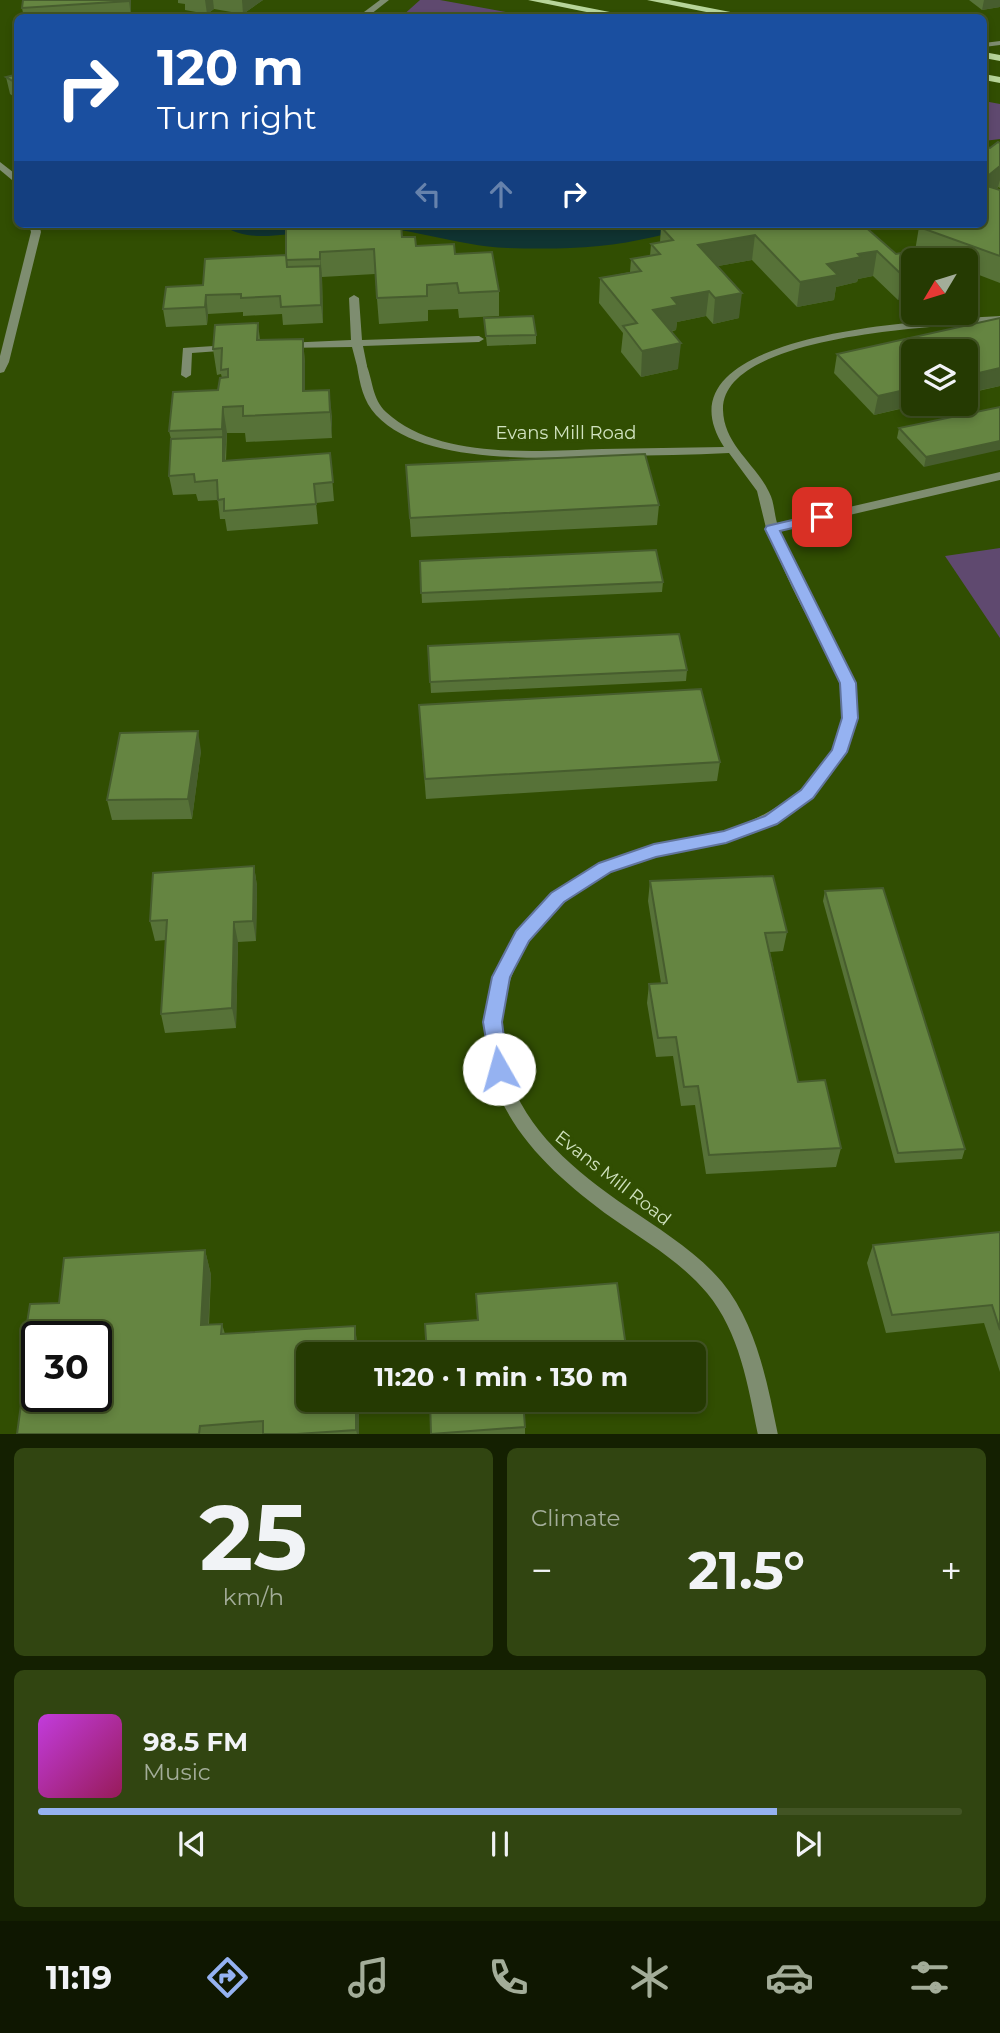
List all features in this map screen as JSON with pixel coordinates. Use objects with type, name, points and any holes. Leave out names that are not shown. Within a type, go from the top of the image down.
[{"type":"main road","points":[[533,0],[612,14]]},
{"type":"main road","points":[[652,0],[733,14]]},
{"type":"street","points":[[366,14],[385,0]]},
{"type":"street","points":[[0,164],[14,178]]},
{"type":"street","points":[[0,370],[35,228]]},
{"type":"street","name":"Evans Mill Road","points":[[354,298],[357,344],[370,399],[386,417],[406,430],[443,444],[511,455],[729,450]]},
{"type":"street","name":"Evans Mill Road","points":[[768,1434],[750,1355],[723,1299],[686,1258],[620,1212],[545,1154],[517,1114],[499,1069],[493,1022],[501,977],[522,936],[558,897],[605,868],[654,850],[726,837],[771,820],[807,794],[839,752],[850,718],[848,683],[772,529],[765,493],[750,470],[729,450],[717,408],[722,388],[734,372],[756,358],[800,344],[870,330],[1000,319]]},
{"type":"street","points":[[279,346],[479,340]]},
{"type":"street","points":[[186,375],[187,350],[239,348]]},
{"type":"street","points":[[772,529],[1000,476]]},
{"type":"shaded area","points":[[420,0],[440,0],[517,14],[404,14]]},
{"type":"shaded area","points":[[987,102],[1000,104],[1000,139],[987,141]]},
{"type":"shaded area","points":[[1000,548],[1000,638],[945,556]]},
{"type":"water","points":[[228,228],[325,228],[266,236],[234,232]]},
{"type":"water","points":[[390,228],[691,228],[613,245],[576,248],[508,248],[469,244]]},
{"type":"building","points":[[23,0],[129,0],[129,1],[22,8]]},
{"type":"building","points":[[1000,143],[1000,166],[987,177],[987,147]]},
{"type":"building","points":[[987,186],[1000,190],[1000,256],[922,228],[987,228]]},
{"type":"building","points":[[401,228],[402,237],[415,237],[416,246],[454,244],[455,254],[492,252],[499,291],[459,293],[457,283],[427,285],[427,296],[377,298],[374,249],[320,252],[320,259],[286,260],[286,229]]},
{"type":"building","points":[[662,228],[867,228],[896,254],[901,253],[901,274],[877,251],[827,264],[838,275],[800,282],[755,235],[698,245],[742,293],[715,298],[709,291],[672,298],[678,305],[653,310],[681,343],[642,351],[623,326],[637,323],[600,278],[641,271],[631,259],[660,254],[651,244],[673,240]]},
{"type":"building","points":[[286,255],[287,267],[320,266],[321,305],[281,307],[280,296],[241,298],[241,294],[206,295],[205,307],[163,309],[166,287],[203,285],[205,259]]},
{"type":"building","points":[[533,316],[536,335],[486,336],[484,318]]},
{"type":"building","points":[[1000,318],[1000,368],[978,373],[978,339],[905,339],[964,326],[978,326],[978,323]]},
{"type":"building","points":[[258,323],[257,340],[303,339],[303,391],[329,390],[330,412],[243,416],[243,406],[223,407],[222,429],[169,431],[173,392],[218,390],[220,378],[228,377],[228,369],[221,370],[222,348],[213,349],[215,325]]},
{"type":"building","points":[[901,340],[901,391],[878,396],[837,354]]},
{"type":"building","points":[[1000,407],[1000,441],[926,457],[899,428],[957,416],[978,416],[978,412]]},
{"type":"building","points":[[223,437],[223,461],[330,453],[333,482],[314,484],[316,504],[224,511],[224,499],[218,500],[217,480],[195,482],[194,474],[169,476],[171,439]]},
{"type":"building","points":[[645,454],[659,505],[410,518],[406,465]]},
{"type":"building","points":[[656,550],[663,582],[421,593],[420,561]]},
{"type":"building","points":[[679,634],[687,670],[430,682],[428,646]]},
{"type":"building","points":[[701,689],[720,762],[425,779],[419,705]]},
{"type":"building","points":[[198,731],[188,799],[107,800],[120,733]]},
{"type":"building","points":[[254,866],[253,921],[234,922],[232,1008],[161,1014],[167,920],[150,921],[153,873]]},
{"type":"building","points":[[773,876],[787,932],[765,933],[798,1082],[825,1080],[841,1148],[709,1155],[698,1086],[684,1087],[676,1037],[658,1038],[649,984],[667,983],[650,881]]},
{"type":"building","points":[[883,888],[965,1149],[898,1153],[825,891]]},
{"type":"building","points":[[1000,1232],[1000,1330],[992,1305],[892,1315],[873,1245]]},
{"type":"building","points":[[205,1250],[201,1325],[222,1324],[221,1334],[355,1326],[355,1342],[296,1342],[296,1412],[356,1412],[356,1430],[263,1434],[263,1421],[200,1426],[199,1434],[17,1434],[21,1404],[21,1412],[112,1412],[112,1321],[27,1321],[30,1304],[59,1303],[64,1258]]},
{"type":"building","points":[[617,1283],[625,1342],[426,1342],[425,1324],[478,1320],[476,1294]]},
{"type":"building","points":[[430,1412],[524,1412],[525,1427],[431,1434]]},
{"type":"route","points":[[499,1069],[493,1022],[501,977],[522,936],[558,897],[605,868],[654,850],[726,837],[771,820],[807,794],[839,752],[850,718],[848,683],[772,529],[822,517]]}]
